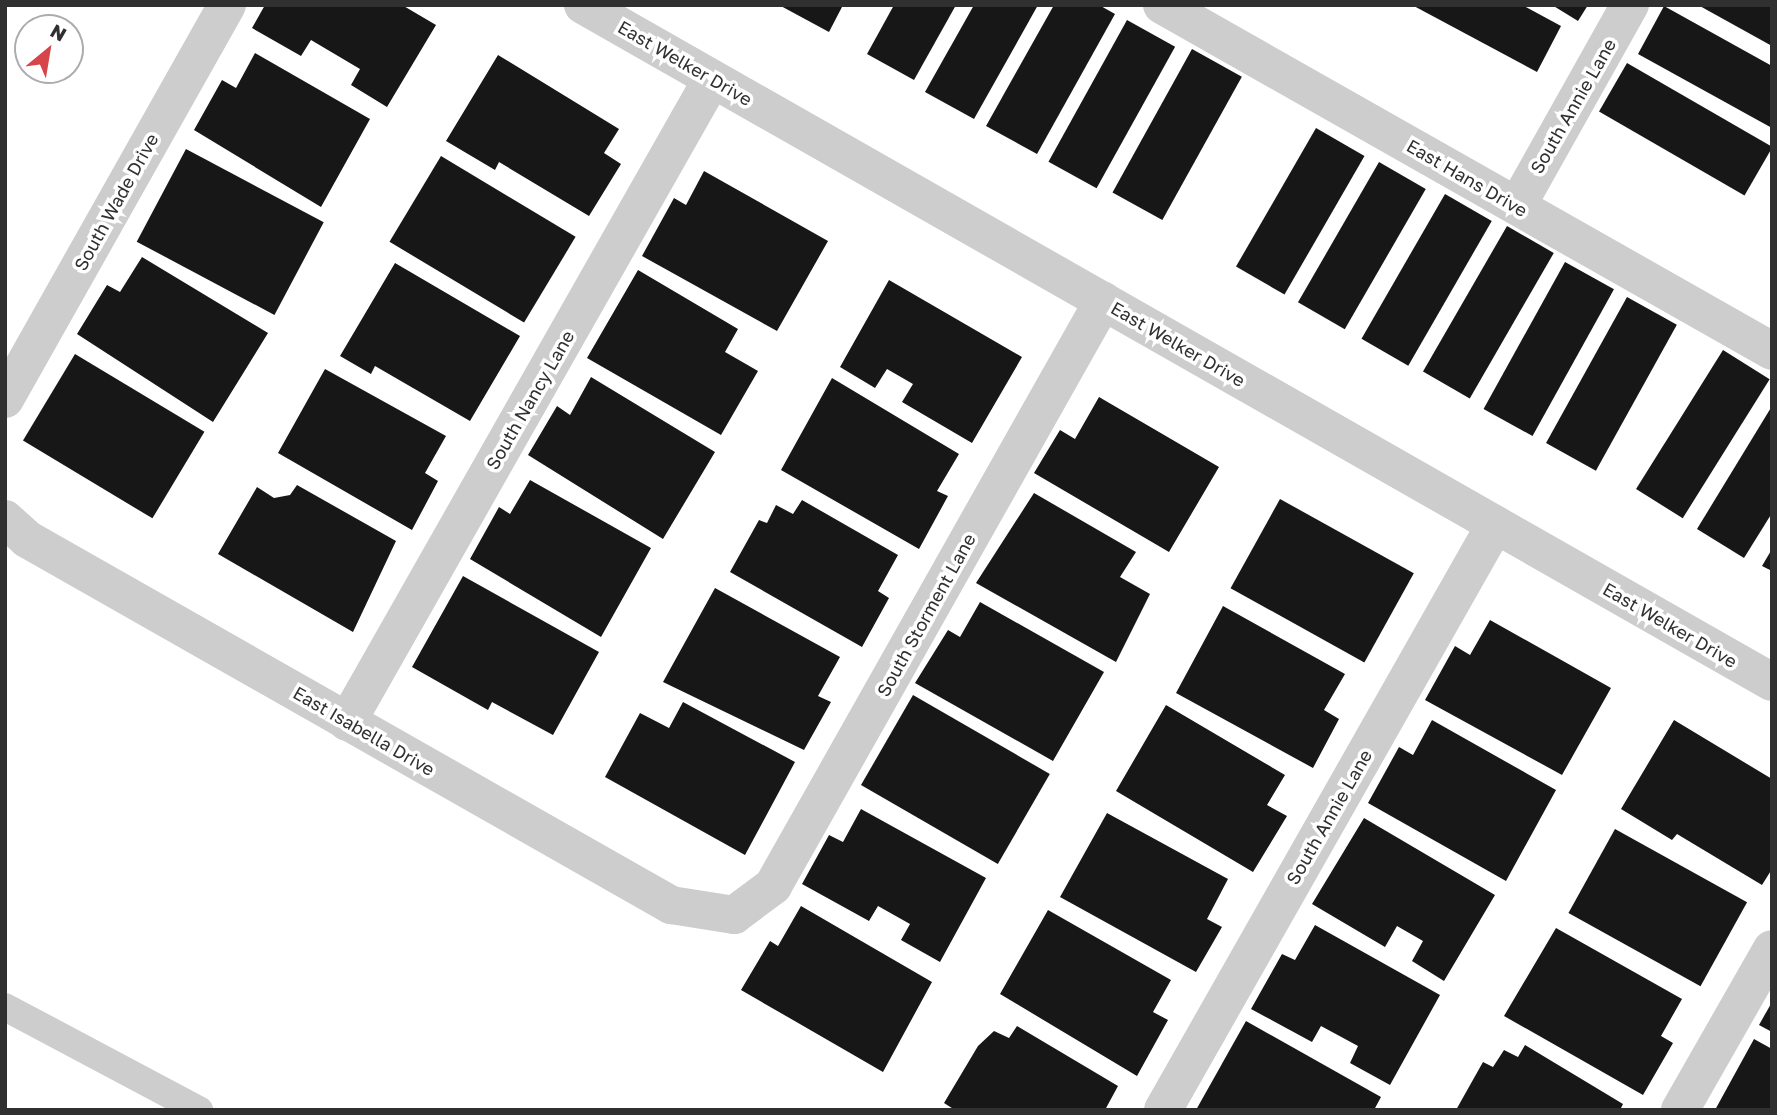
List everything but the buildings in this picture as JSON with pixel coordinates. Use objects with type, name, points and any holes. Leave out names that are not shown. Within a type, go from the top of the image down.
[{"type":"street","name":"South Wade Drive","points":[[5,399],[227,5]]},
{"type":"street","name":"East Welker Drive","points":[[583,5],[1772,682]]},
{"type":"street","name":"East Hans Drive","points":[[1162,5],[1772,351]]},
{"type":"street","name":"South Annie Lane","points":[[1517,206],[1630,5]]},
{"type":"street","name":"South Nancy Lane","points":[[347,722],[712,79]]},
{"type":"street","name":"South Storment Lane","points":[[734,915],[774,886],[1103,302]]},
{"type":"street","name":"East Isabella Drive","points":[[5,519],[27,539],[671,905],[734,915]]},
{"type":"street","name":"South Annie Lane","points":[[1163,1110],[1495,525]]},
{"type":"street","points":[[1680,1110],[1772,949]]},
{"type":"lane","points":[[5,1006],[200,1110]]}]
